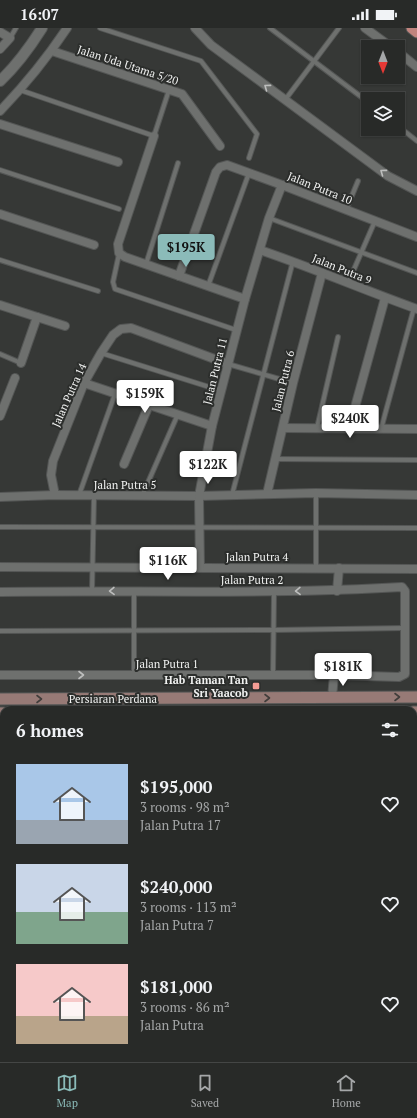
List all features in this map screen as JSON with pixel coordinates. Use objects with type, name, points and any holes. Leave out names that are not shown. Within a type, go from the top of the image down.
[{"type":"main road","points":[[412,28],[417,32]]},
{"type":"main road","name":"Persiaran Perdana","points":[[0,699],[417,697]]},
{"type":"street","points":[[0,81],[42,28]]},
{"type":"street","points":[[0,111],[20,90],[52,51],[67,28]]},
{"type":"street","points":[[195,28],[211,45],[388,176],[417,191]]},
{"type":"street","points":[[365,28],[381,40]]},
{"type":"street","points":[[0,32],[10,38],[0,49]]},
{"type":"street","name":"Jalan Uda Utama 5/20","points":[[52,51],[182,94],[220,146]]},
{"type":"street","points":[[405,58],[417,67]]},
{"type":"street","points":[[0,124],[118,162]]},
{"type":"street","points":[[154,136],[118,244],[119,253],[125,257],[146,265],[245,299]]},
{"type":"street","name":"Jalan Putra 10","points":[[179,276],[216,172],[220,167],[227,165],[417,237]]},
{"type":"street","name":"Jalan Putra 11","points":[[200,568],[198,527],[199,496],[212,426],[245,299],[269,218],[282,185]]},
{"type":"street","points":[[0,214],[94,245]]},
{"type":"street","name":"Jalan Putra 9","points":[[260,250],[415,309]]},
{"type":"street","name":"Jalan Putra 6","points":[[267,494],[293,383],[322,274]]},
{"type":"street","points":[[349,429],[385,298]]},
{"type":"street","points":[[0,305],[65,326]]},
{"type":"street","points":[[20,363],[37,317]]},
{"type":"street","name":"Jalan Putra 14","points":[[55,496],[52,475],[53,461],[84,383],[113,334],[121,329],[131,328],[228,364]]},
{"type":"street","points":[[0,416],[15,378]]},
{"type":"street","points":[[84,383],[212,426]]},
{"type":"street","points":[[124,464],[148,405]]},
{"type":"street","points":[[283,428],[417,430]]},
{"type":"street","name":"Jalan Putra 5","points":[[0,497],[199,496],[316,493],[417,495]]},
{"type":"street","name":"Jalan Putra 4","points":[[0,567],[417,569]]},
{"type":"street","points":[[337,591],[339,568]]},
{"type":"street","name":"Jalan Putra 2","points":[[0,592],[134,590],[274,592],[337,591],[402,587],[405,591],[405,628]]},
{"type":"street","name":"Jalan Putra 1","points":[[0,675],[334,675],[399,677],[405,674],[405,628]]},
{"type":"street","points":[[332,698],[334,675]]},
{"type":"lane","points":[[10,38],[16,28]]},
{"type":"lane","points":[[100,28],[201,60],[257,134],[249,158]]},
{"type":"lane","points":[[270,28],[361,97]]},
{"type":"lane","points":[[286,100],[339,28]]},
{"type":"lane","points":[[20,90],[154,136],[169,89]]},
{"type":"lane","points":[[405,131],[417,140]]},
{"type":"lane","points":[[146,265],[178,163]]},
{"type":"lane","points":[[0,170],[119,209]]},
{"type":"lane","points":[[208,286],[249,173]]},
{"type":"lane","points":[[346,210],[358,181]]},
{"type":"lane","points":[[269,218],[417,273]]},
{"type":"lane","points":[[348,283],[375,221]]},
{"type":"lane","points":[[119,253],[113,282],[115,289],[236,330]]},
{"type":"lane","points":[[0,260],[98,291]]},
{"type":"lane","points":[[232,495],[292,261]]},
{"type":"lane","points":[[381,429],[415,309]]},
{"type":"lane","points":[[317,428],[338,338]]},
{"type":"lane","points":[[101,353],[222,391]]},
{"type":"lane","points":[[0,354],[20,363]]},
{"type":"lane","points":[[228,364],[293,383]]},
{"type":"lane","points":[[79,496],[115,394]]},
{"type":"lane","points":[[142,496],[178,414]]},
{"type":"lane","points":[[275,459],[417,460]]},
{"type":"lane","points":[[316,493],[316,568]]},
{"type":"lane","points":[[92,591],[94,496]]},
{"type":"lane","points":[[0,527],[93,526],[417,528]]},
{"type":"lane","points":[[134,590],[134,675]]},
{"type":"lane","points":[[273,675],[274,592]]},
{"type":"lane","points":[[0,631],[405,628]]},
{"type":"place","name":"Hab Taman Tan Sri Yaacob","points":[[256,686]]}]
